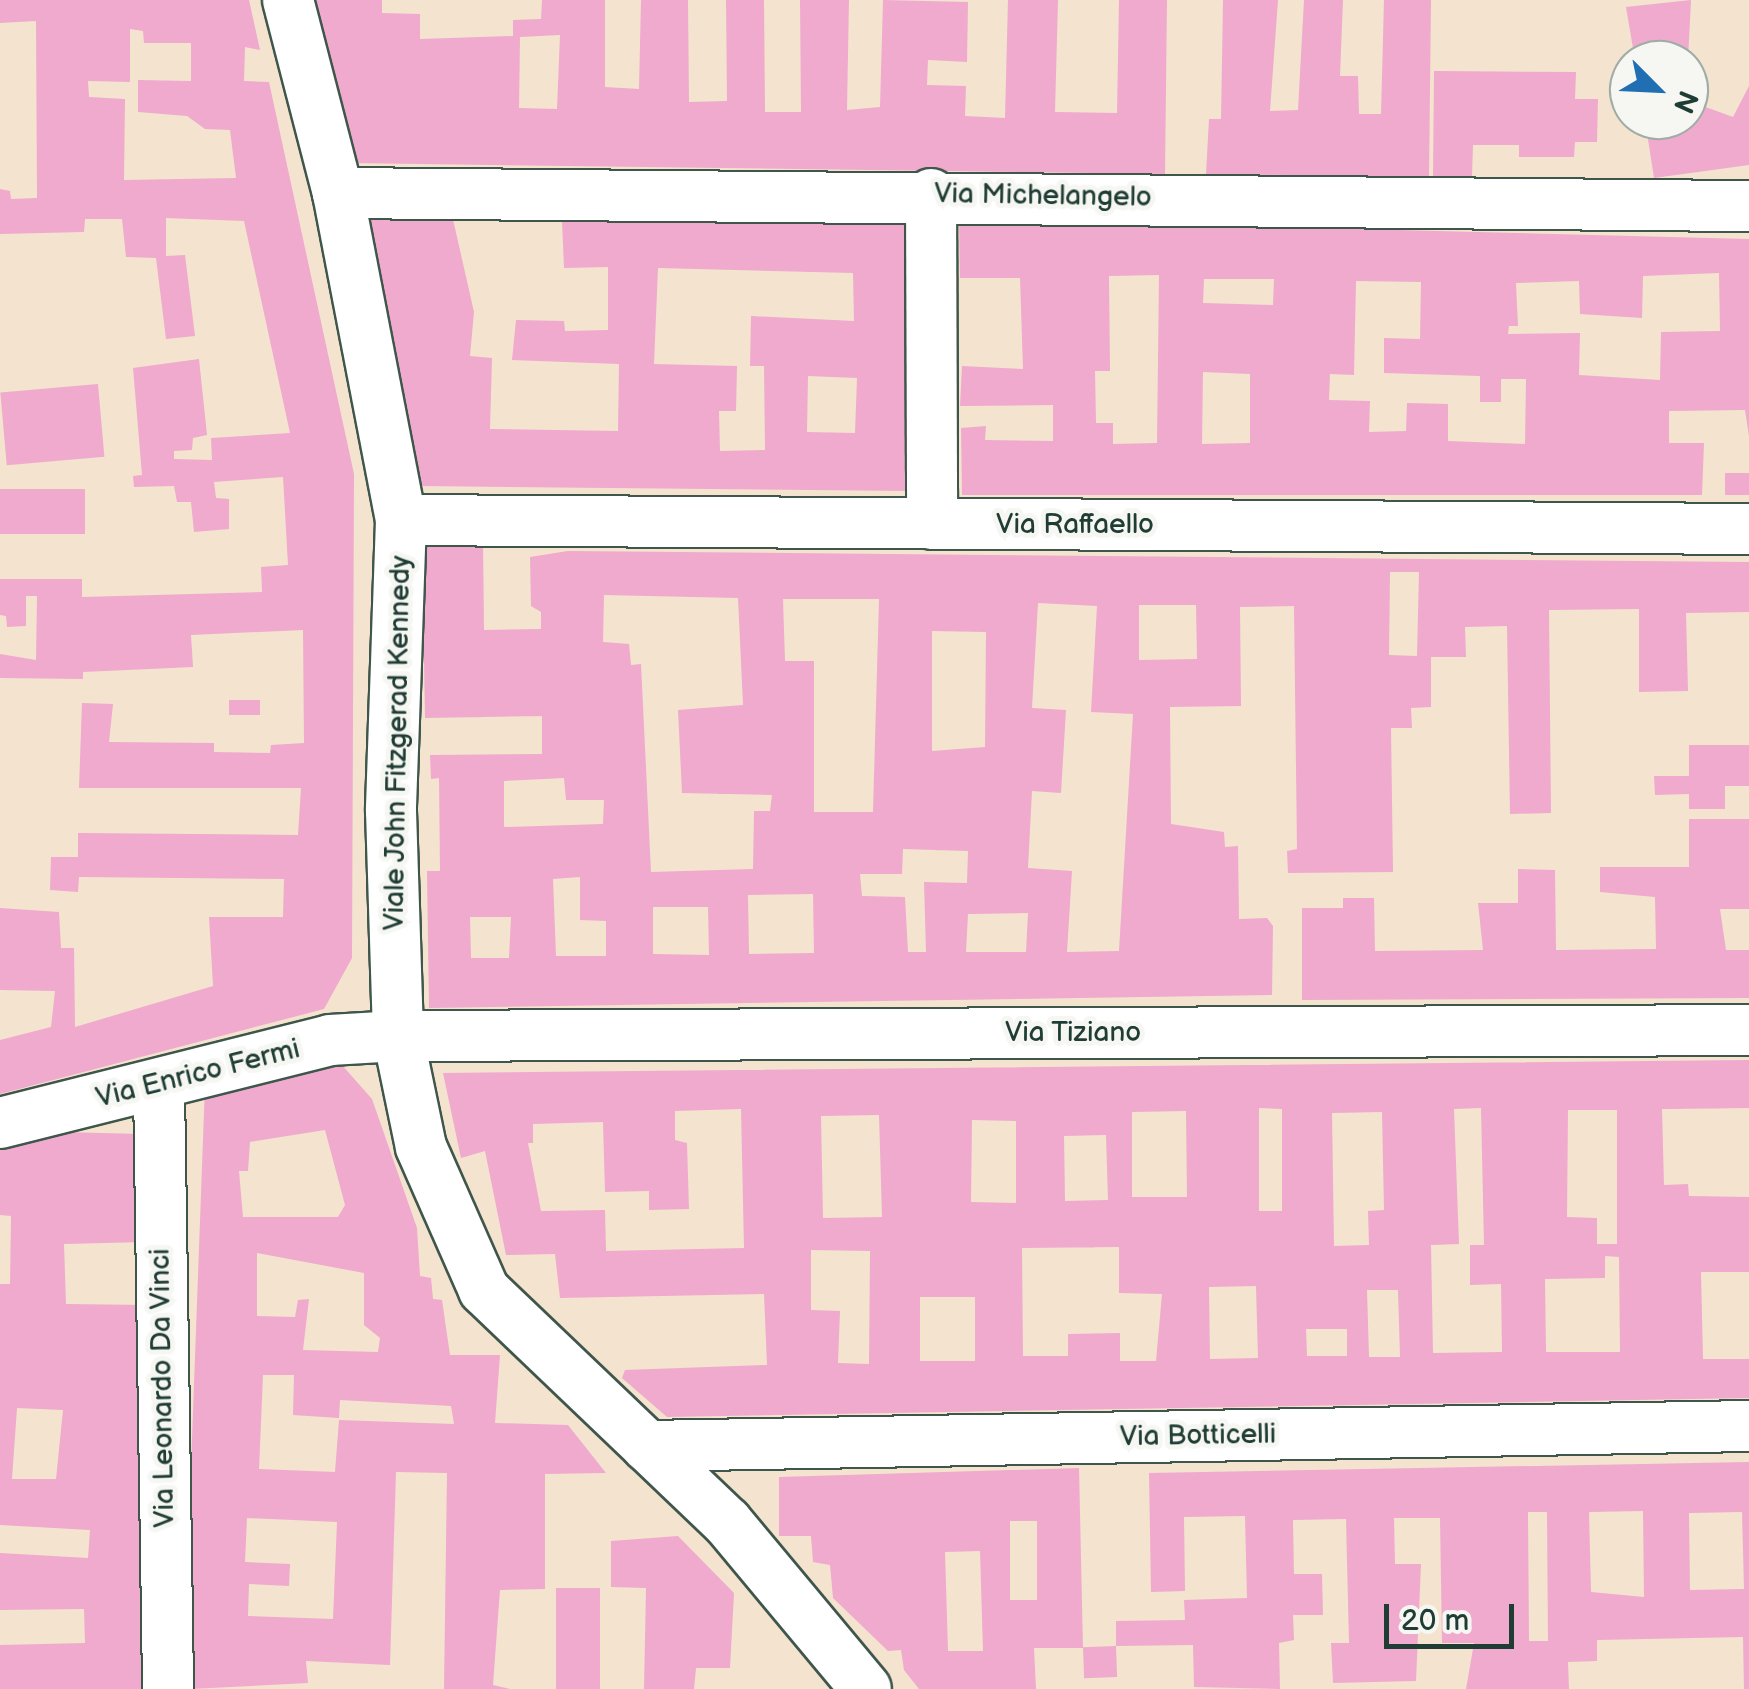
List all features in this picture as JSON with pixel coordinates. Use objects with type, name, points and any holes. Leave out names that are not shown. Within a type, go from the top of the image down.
[{"type":"street","name":"Viale John Fitzgerad Kennedy","points":[[288,0],[338,193],[401,520],[391,811],[398,1036],[421,1147],[484,1290],[727,1522],[866,1689]]},
{"type":"street","name":"Via Michelangelo","points":[[338,193],[931,194],[1749,206]]},
{"type":"street","points":[[931,194],[932,524]]},
{"type":"street","name":"Via Raffaello","points":[[401,520],[1749,529]]},
{"type":"street","name":"Via Tiziano","points":[[398,1036],[1749,1030]]},
{"type":"street","name":"Via Enrico Fermi","points":[[0,1124],[330,1040],[398,1036]]},
{"type":"street","name":"Via Leonardo Da Vinci","points":[[158,1086],[168,1689]]},
{"type":"street","name":"Via Botticelli","points":[[647,1446],[1749,1426]]},
{"type":"building","points":[[0,0],[249,0],[260,50],[245,47],[244,81],[269,82],[354,474],[352,958],[324,1009],[0,1094],[0,1040],[51,1027],[55,991],[0,990],[0,908],[59,912],[61,948],[74,948],[75,1027],[213,986],[209,917],[283,917],[284,879],[79,877],[78,892],[50,890],[51,857],[78,857],[78,833],[298,835],[301,788],[79,788],[82,703],[113,704],[109,742],[214,743],[214,752],[270,753],[271,745],[304,743],[303,630],[191,635],[193,667],[83,672],[83,679],[0,678],[0,654],[36,660],[37,596],[26,596],[26,626],[7,627],[6,616],[0,615],[0,579],[82,579],[82,597],[262,592],[261,567],[288,565],[283,477],[214,482],[216,498],[229,499],[229,529],[194,532],[191,502],[177,502],[174,486],[134,487],[133,476],[142,475],[133,368],[199,359],[207,435],[193,438],[192,450],[174,451],[174,459],[212,460],[211,438],[290,433],[244,221],[166,218],[166,256],[185,255],[195,336],[166,339],[156,258],[126,257],[122,219],[85,219],[84,232],[0,234],[0,189],[10,191],[11,199],[37,198],[36,21],[0,23]],"holes":[[[130,29],[143,31],[144,43],[191,43],[191,81],[138,80],[138,112],[187,116],[205,129],[230,130],[236,178],[124,180],[125,99],[89,97],[88,81],[130,82]]]},
{"type":"building","points":[[311,0],[382,0],[382,13],[420,14],[420,39],[513,36],[513,20],[541,19],[542,0],[605,0],[605,87],[639,89],[641,0],[688,0],[689,102],[727,101],[726,0],[764,0],[765,112],[801,112],[800,0],[849,0],[847,110],[880,107],[883,0],[968,2],[967,62],[928,60],[927,85],[966,86],[965,116],[1005,118],[1008,0],[1058,0],[1055,112],[1117,113],[1119,0],[1167,0],[1165,174],[350,163]],"holes":[[[560,35],[557,109],[519,108],[520,37]]]},
{"type":"building","points":[[1223,0],[1278,0],[1270,111],[1298,110],[1304,0],[1343,0],[1340,76],[1358,76],[1359,114],[1381,114],[1384,0],[1431,0],[1429,177],[1206,174],[1209,119],[1221,119]]},
{"type":"building","points":[[1691,0],[1689,40],[1632,40],[1626,7]]},
{"type":"building","points":[[1434,71],[1576,72],[1575,99],[1598,99],[1597,142],[1575,142],[1574,157],[1519,157],[1519,145],[1473,145],[1472,176],[1433,176]]},
{"type":"building","points":[[1749,86],[1749,165],[1654,178],[1648,140],[1709,140],[1709,108],[1733,117]]},
{"type":"building","points":[[364,214],[452,215],[474,312],[470,356],[492,358],[490,429],[618,431],[619,364],[512,360],[516,320],[564,321],[565,331],[608,330],[608,267],[564,268],[562,221],[910,218],[909,491],[420,486]],"holes":[[[658,268],[853,273],[854,321],[751,316],[750,366],[764,366],[765,450],[720,451],[719,411],[736,411],[737,366],[654,364]],[[808,376],[857,378],[855,433],[807,432]]]},
{"type":"building","points":[[959,219],[1749,239],[1749,436],[1745,410],[1669,411],[1669,443],[1704,443],[1702,495],[962,495],[961,428],[986,426],[985,440],[1053,441],[1053,405],[960,406],[962,366],[1023,369],[1020,278],[960,278]],"holes":[[[1719,273],[1720,331],[1661,332],[1660,380],[1579,375],[1580,333],[1508,334],[1509,326],[1518,326],[1516,283],[1579,281],[1580,314],[1642,318],[1643,276]],[[1159,275],[1157,443],[1113,444],[1113,423],[1096,423],[1095,371],[1110,371],[1109,276]],[[1204,279],[1274,279],[1273,305],[1203,303]],[[1356,281],[1421,282],[1420,339],[1384,338],[1384,373],[1480,376],[1480,402],[1501,402],[1501,379],[1526,379],[1525,444],[1448,441],[1448,404],[1407,403],[1406,431],[1369,432],[1370,401],[1329,400],[1330,374],[1354,375]],[[1203,372],[1250,374],[1250,443],[1202,444]]]},
{"type":"building","points":[[98,384],[104,457],[7,465],[0,393]]},
{"type":"building","points":[[1725,473],[1749,473],[1749,495],[1725,495]]},
{"type":"building","points":[[0,489],[85,489],[85,534],[0,534]]},
{"type":"building","points":[[483,539],[484,630],[541,629],[541,612],[531,606],[530,557],[568,551],[1749,562],[1749,612],[1686,613],[1688,691],[1639,692],[1639,609],[1549,610],[1551,813],[1510,814],[1507,626],[1465,627],[1466,657],[1431,657],[1431,707],[1411,708],[1412,728],[1391,728],[1393,872],[1288,873],[1287,851],[1297,849],[1294,606],[1240,607],[1241,706],[1170,707],[1171,824],[1224,832],[1225,847],[1238,846],[1239,919],[1267,918],[1273,926],[1272,995],[429,1008],[427,871],[440,871],[439,778],[431,779],[430,755],[542,754],[542,716],[425,718],[422,540]],"holes":[[[1390,572],[1419,572],[1417,656],[1389,655]],[[604,595],[738,598],[743,705],[678,710],[682,793],[772,795],[770,811],[754,811],[753,869],[651,872],[641,664],[631,665],[629,644],[603,642]],[[783,599],[879,599],[873,812],[814,812],[814,661],[785,661]],[[1038,603],[1097,606],[1091,712],[1133,714],[1119,951],[1067,952],[1072,871],[1028,868],[1032,791],[1061,793],[1066,710],[1032,708]],[[1139,605],[1196,605],[1197,659],[1139,660]],[[932,631],[986,632],[985,747],[932,751]],[[564,778],[566,800],[604,800],[603,824],[504,827],[504,781]],[[903,849],[968,851],[967,883],[924,882],[926,952],[908,952],[905,897],[862,896],[860,874],[902,874]],[[580,877],[580,920],[606,921],[606,956],[556,956],[553,879]],[[813,894],[814,953],[749,954],[748,895]],[[653,907],[708,907],[709,955],[653,954]],[[1028,913],[1026,952],[966,952],[968,914]],[[470,917],[511,917],[509,958],[471,958]]]},
{"type":"building","points":[[229,700],[260,700],[260,715],[229,715]]},
{"type":"building","points":[[1689,745],[1749,745],[1749,786],[1725,786],[1725,809],[1689,809],[1689,794],[1655,795],[1654,776],[1689,776]]},
{"type":"building","points":[[1689,819],[1749,819],[1749,909],[1720,909],[1726,950],[1749,950],[1749,998],[1302,1000],[1302,908],[1343,908],[1343,898],[1374,898],[1375,951],[1483,950],[1478,903],[1518,903],[1518,869],[1555,870],[1556,950],[1656,949],[1655,897],[1600,892],[1600,867],[1689,867]]},
{"type":"building","points":[[334,1056],[372,1099],[417,1228],[420,1276],[431,1278],[433,1299],[442,1300],[450,1355],[500,1355],[495,1423],[568,1425],[606,1473],[545,1474],[545,1589],[500,1590],[493,1685],[510,1689],[444,1689],[447,1473],[396,1472],[390,1665],[306,1661],[308,1683],[191,1689],[191,1466],[205,1085]],"holes":[[[325,1130],[345,1205],[338,1217],[243,1217],[239,1171],[248,1171],[250,1142]],[[257,1253],[364,1273],[364,1325],[380,1338],[378,1352],[303,1350],[309,1299],[298,1300],[295,1317],[257,1316]],[[263,1375],[294,1375],[293,1415],[339,1418],[340,1400],[451,1406],[454,1424],[339,1420],[335,1472],[259,1469]],[[247,1518],[337,1522],[333,1619],[248,1616],[249,1584],[289,1586],[290,1564],[245,1562]]]},
{"type":"building","points":[[1749,1060],[1749,1108],[1662,1109],[1664,1185],[1688,1184],[1689,1196],[1749,1197],[1749,1272],[1701,1272],[1703,1359],[1749,1359],[1749,1398],[667,1417],[622,1378],[625,1370],[767,1365],[764,1294],[560,1298],[555,1254],[506,1255],[485,1151],[461,1158],[443,1073]],"holes":[[[1259,1108],[1282,1109],[1282,1211],[1259,1211]],[[1481,1108],[1484,1245],[1470,1245],[1470,1285],[1501,1284],[1502,1352],[1433,1353],[1431,1245],[1459,1244],[1454,1109]],[[741,1109],[744,1248],[606,1251],[605,1210],[541,1211],[528,1143],[533,1143],[533,1124],[603,1122],[605,1192],[649,1191],[649,1210],[689,1209],[687,1143],[675,1140],[675,1111]],[[1568,1110],[1617,1110],[1617,1244],[1597,1244],[1597,1218],[1567,1217]],[[1186,1111],[1187,1197],[1132,1197],[1132,1112]],[[1382,1112],[1384,1210],[1368,1211],[1369,1245],[1334,1246],[1332,1113]],[[879,1115],[882,1217],[823,1218],[821,1116]],[[972,1120],[1016,1121],[1016,1203],[971,1202]],[[1106,1135],[1108,1200],[1065,1201],[1064,1136]],[[1119,1247],[1119,1293],[1162,1294],[1156,1361],[1120,1361],[1120,1333],[1068,1334],[1068,1356],[1023,1356],[1022,1248]],[[811,1250],[870,1251],[869,1364],[838,1363],[840,1311],[811,1310]],[[1605,1256],[1619,1257],[1620,1352],[1546,1352],[1545,1279],[1605,1278]],[[1256,1286],[1258,1358],[1210,1359],[1209,1287]],[[1367,1290],[1398,1290],[1400,1357],[1369,1357]],[[920,1297],[975,1297],[975,1361],[920,1361]],[[1306,1329],[1347,1329],[1347,1356],[1307,1356]]]},
{"type":"building","points":[[61,1132],[142,1134],[145,1242],[64,1244],[66,1304],[145,1305],[143,1689],[0,1689],[0,1645],[85,1643],[84,1609],[0,1610],[0,1553],[88,1558],[90,1530],[0,1525],[0,1284],[10,1284],[11,1216],[0,1215],[0,1148]],"holes":[[[17,1408],[63,1410],[56,1479],[12,1479]]]},
{"type":"building","points":[[1749,1462],[1749,1689],[1744,1689],[1743,1637],[1597,1640],[1597,1661],[1568,1662],[1569,1689],[1466,1689],[1474,1643],[1442,1643],[1440,1518],[1394,1518],[1395,1564],[1421,1564],[1416,1681],[1333,1683],[1331,1643],[1349,1643],[1346,1519],[1293,1520],[1294,1574],[1322,1574],[1323,1615],[1293,1615],[1294,1640],[1279,1643],[1280,1689],[1194,1687],[1193,1645],[1116,1646],[1116,1621],[1185,1620],[1184,1600],[1247,1598],[1245,1516],[1184,1517],[1185,1591],[1151,1592],[1149,1473]],"holes":[[[1643,1511],[1644,1597],[1591,1592],[1589,1512]],[[1528,1512],[1547,1512],[1548,1641],[1529,1641]],[[1742,1512],[1744,1589],[1690,1590],[1689,1513]]]},
{"type":"building","points":[[1079,1468],[1083,1648],[1034,1648],[1036,1689],[919,1689],[904,1670],[901,1650],[888,1651],[833,1598],[830,1565],[813,1562],[811,1536],[779,1536],[779,1477]],"holes":[[[1010,1521],[1037,1521],[1037,1600],[1010,1600]],[[980,1551],[983,1651],[948,1651],[945,1552]]]},
{"type":"building","points":[[678,1536],[734,1593],[730,1668],[696,1668],[694,1689],[644,1689],[646,1588],[611,1587],[611,1541]]},
{"type":"building","points":[[556,1588],[600,1588],[600,1689],[556,1689]]},
{"type":"building","points":[[1116,1646],[1117,1677],[1084,1678],[1083,1647]]}]
